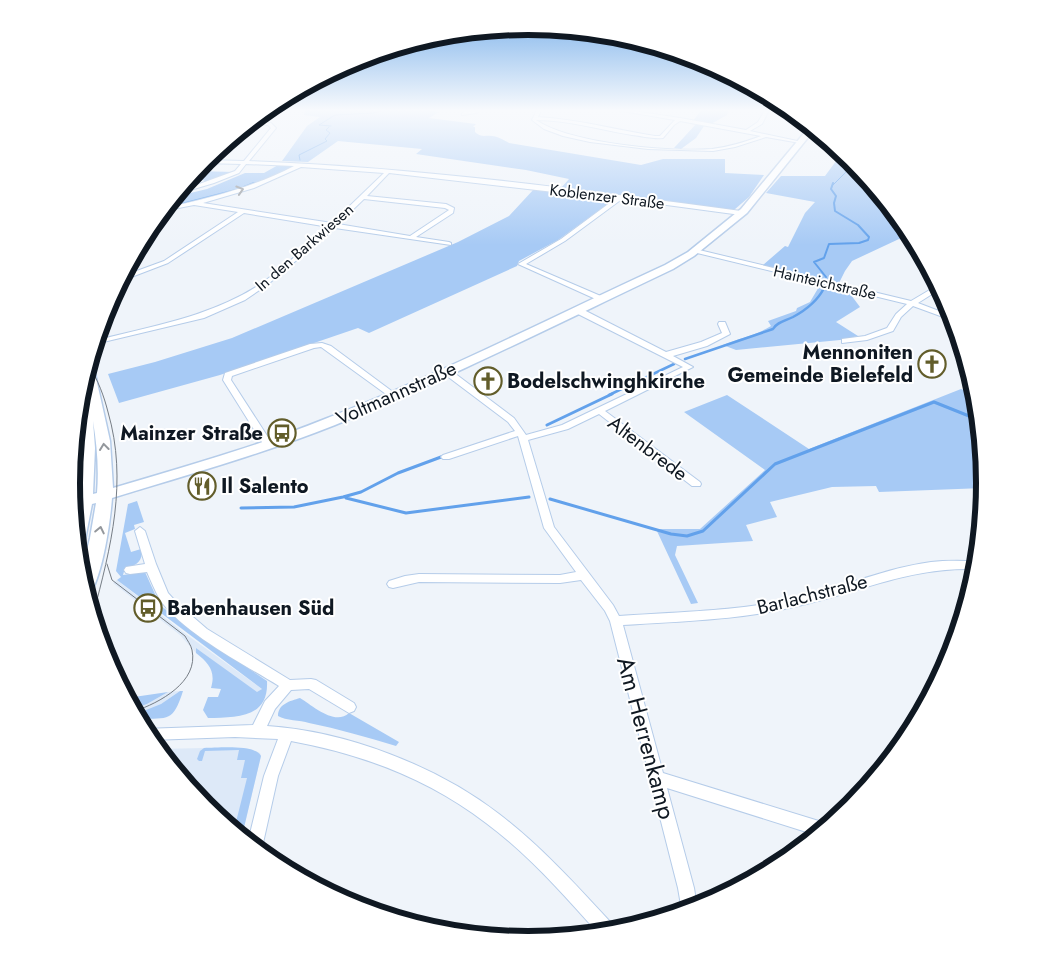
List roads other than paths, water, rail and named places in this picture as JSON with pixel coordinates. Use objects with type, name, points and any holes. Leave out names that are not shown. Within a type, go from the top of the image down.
[{"type":"street","points":[[190,189],[230,176],[237,172],[252,155]]},
{"type":"street","name":"Voltmannstraße","points":[[81,507],[176,481],[211,465],[268,445],[394,395],[670,267],[695,251],[741,213],[789,155]]},
{"type":"street","name":"Koblenzer Straße","points":[[215,162],[303,164],[389,172],[621,197],[741,213]]},
{"type":"street","points":[[175,207],[242,190],[289,172],[303,164]]},
{"type":"street","name":"In den Barkwiesen","points":[[104,340],[185,321],[220,309],[242,298],[265,284],[333,226],[389,172]]},
{"type":"street","points":[[362,197],[452,209],[452,212],[412,237]]},
{"type":"street","points":[[600,299],[520,264],[563,240],[621,197]]},
{"type":"street","points":[[193,203],[449,244]]},
{"type":"street","points":[[131,275],[166,262],[243,211]]},
{"type":"street","name":"Hainteichstraße","points":[[695,251],[914,304],[943,315]]},
{"type":"street","points":[[845,341],[866,338],[890,329],[893,321],[899,315],[933,291]]},
{"type":"street","points":[[577,310],[666,355],[704,344],[726,334],[722,324]]},
{"type":"street","points":[[268,445],[227,380],[228,375],[313,346],[322,345],[394,395]]},
{"type":"street","name":"Altenbrede","points":[[523,435],[560,428],[600,411],[689,367],[666,355]]},
{"type":"street","name":"Am Herrenkamp","points":[[446,371],[511,420],[523,435],[549,528],[609,608],[616,621],[688,901]]},
{"type":"street","points":[[89,572],[97,545],[104,500],[103,440],[91,385]]},
{"type":"street","name":"Altenbrede","points":[[600,411],[696,484]]},
{"type":"street","points":[[81,501],[88,469],[88,440],[85,419]]},
{"type":"street","points":[[446,457],[523,435]]},
{"type":"street","points":[[80,485],[88,469]]},
{"type":"street","points":[[140,531],[162,592],[174,609],[199,628],[288,685],[311,684],[349,706]]},
{"type":"street","name":"Barlachstraße","points":[[616,621],[764,608],[798,601],[906,571],[948,565],[968,565]]},
{"type":"street","points":[[130,570],[153,567]]},
{"type":"street","points":[[394,584],[419,578],[560,579],[584,575]]},
{"type":"street","points":[[257,732],[270,705],[288,685]]},
{"type":"street","points":[[157,734],[257,732],[287,734],[348,746],[414,771],[491,817],[552,871],[601,924]]},
{"type":"street","points":[[257,839],[271,776],[287,734]]},
{"type":"street","points":[[657,778],[815,827]]},
{"type":"waterway","points":[[299,155],[300,160]]},
{"type":"waterway","points":[[833,185],[848,170]]},
{"type":"waterway","points":[[251,185],[271,177]]},
{"type":"waterway","points":[[244,187],[254,183]]},
{"type":"waterway","points":[[826,277],[814,262],[824,258],[829,244],[859,243],[868,240],[869,237],[858,225],[835,211],[834,203],[836,196],[831,189],[833,183]]},
{"type":"waterway","points":[[177,205],[236,190]]},
{"type":"waterway","points":[[685,359],[773,329],[779,323],[807,308],[815,301],[824,288]]},
{"type":"waterway","points":[[609,395],[674,364]]},
{"type":"waterway","points":[[547,425],[612,394]]},
{"type":"waterway","points":[[550,499],[671,534],[687,536],[703,531],[775,464],[934,402],[971,417]]},
{"type":"waterway","points":[[241,508],[294,507],[343,497],[361,492],[398,473],[441,457]]},
{"type":"waterway","points":[[346,498],[406,513],[529,497]]},
{"type":"tram line","points":[[94,374],[103,394],[114,438],[117,463],[115,514],[106,564],[96,603]]},
{"type":"tram line","points":[[107,564],[112,580],[185,636],[192,650],[193,661],[183,681],[165,697],[141,709]]},
{"type":"place","name":"Mennoniten Gemeinde Bielefeld","points":[[932,364]]},
{"type":"place","name":"Bodelschwinghkirche","points":[[488,381]]},
{"type":"place","name":"Mainzer Straße","points":[[282,433]]},
{"type":"place","name":"Il Salento","points":[[202,486]]},
{"type":"place","name":"Babenhausen Süd","points":[[148,608]]}]
